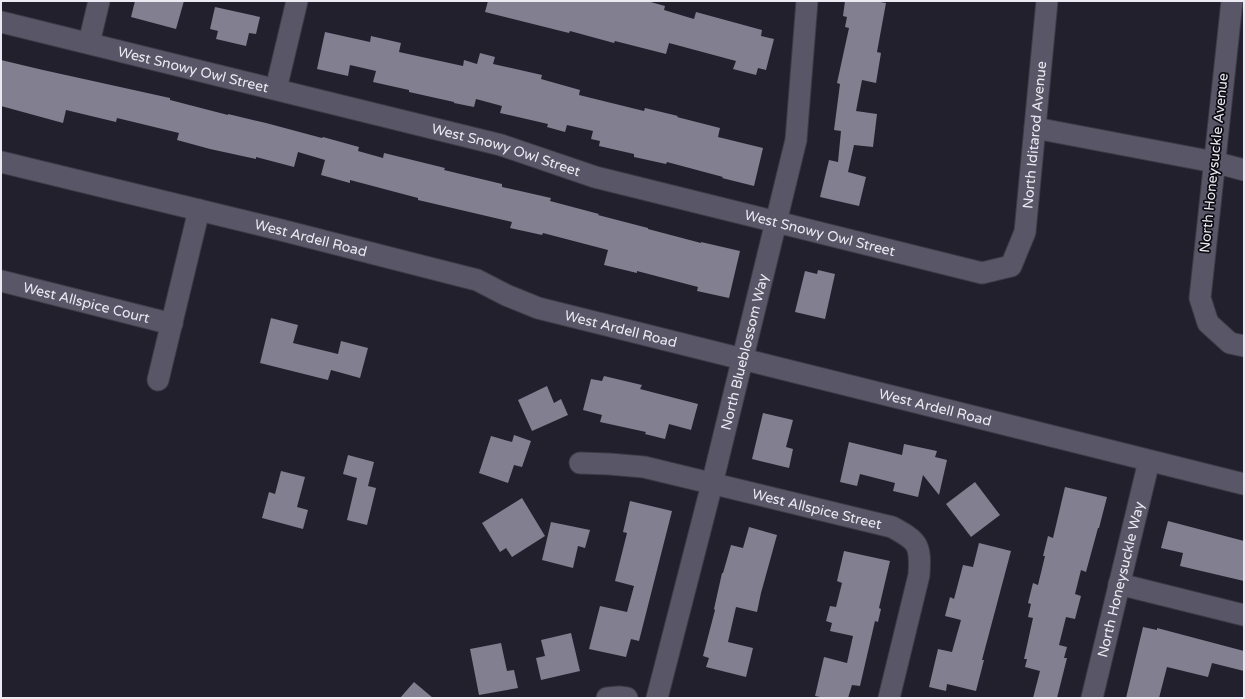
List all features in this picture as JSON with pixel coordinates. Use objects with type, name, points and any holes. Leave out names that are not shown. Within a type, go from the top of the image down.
[{"type":"street","points":[[89,43],[99,1]]},
{"type":"street","points":[[276,89],[297,1]]},
{"type":"street","name":"North Iditarod Avenue","points":[[1011,266],[1025,232],[1047,1]]},
{"type":"street","name":"North Honeysuckle Avenue","points":[[1232,1],[1200,298],[1208,323],[1230,343],[1244,346]]},
{"type":"street","name":"North Blueblossom Way","points":[[657,698],[712,484],[796,140],[802,2]]},
{"type":"street","name":"West Snowy Owl Street","points":[[1,22],[501,145],[595,177],[982,273],[1011,266]]},
{"type":"street","points":[[1035,128],[1214,162],[1244,170]]},
{"type":"street","name":"West Ardell Road","points":[[1,162],[477,280],[506,295],[538,308],[1244,484]]},
{"type":"street","points":[[158,380],[199,210]]},
{"type":"street","name":"West Allspice Court","points":[[1,281],[172,324]]},
{"type":"street","name":"North Honeysuckle Way","points":[[1092,698],[1149,461]]},
{"type":"street","points":[[580,463],[609,464],[644,468],[712,484]]},
{"type":"street","name":"West Allspice Street","points":[[712,484],[892,527],[907,535],[917,545],[920,559],[919,575],[890,698]]},
{"type":"street","points":[[1119,584],[1244,615]]},
{"type":"street","points":[[607,698],[627,698]]},
{"type":"building","points":[[135,1],[184,1],[176,29],[131,17]]},
{"type":"building","points":[[488,1],[647,1],[665,6],[664,10],[694,19],[696,12],[762,30],[761,36],[774,39],[766,70],[758,68],[756,75],[733,69],[736,61],[669,43],[666,54],[615,41],[614,43],[570,31],[569,33],[485,12]]},
{"type":"building","points":[[845,1],[874,1],[886,3],[877,52],[881,53],[876,83],[862,80],[856,111],[877,114],[873,147],[854,145],[848,172],[866,177],[859,206],[820,197],[829,160],[838,162],[841,131],[834,130],[840,84],[837,83],[849,28],[845,27],[847,17],[843,16]]},
{"type":"building","points":[[215,7],[260,17],[256,34],[249,33],[246,46],[216,39],[218,31],[210,29]]},
{"type":"building","points":[[325,32],[370,42],[371,36],[401,43],[399,52],[463,66],[464,60],[477,64],[480,53],[495,57],[493,64],[542,75],[541,79],[580,90],[579,95],[644,111],[645,108],[720,128],[718,137],[763,148],[754,186],[667,162],[666,164],[634,157],[634,154],[599,146],[600,141],[591,139],[593,131],[567,125],[565,132],[547,127],[548,124],[500,113],[502,106],[476,99],[474,107],[373,82],[376,71],[350,65],[348,76],[317,69]]},
{"type":"building","points":[[1,60],[170,98],[170,100],[228,115],[323,137],[359,147],[358,151],[383,158],[384,153],[445,168],[444,170],[502,184],[502,187],[551,198],[550,201],[599,214],[598,215],[701,243],[740,251],[729,298],[697,291],[698,287],[637,271],[637,273],[604,265],[608,250],[543,233],[542,235],[510,228],[512,222],[418,200],[418,198],[350,180],[350,183],[321,175],[325,160],[298,152],[294,167],[256,157],[256,159],[210,149],[177,140],[179,133],[117,118],[116,122],[66,110],[63,123],[1,106]]},
{"type":"building","points":[[818,270],[835,274],[825,319],[795,312],[805,271],[817,274]]},
{"type":"building","points":[[271,318],[298,325],[293,343],[338,354],[341,341],[368,348],[360,378],[331,370],[328,380],[260,363]]},
{"type":"building","points":[[604,376],[642,385],[640,389],[698,404],[691,430],[669,424],[665,439],[645,434],[646,432],[600,422],[602,415],[583,410],[591,379],[602,381]]},
{"type":"building","points":[[547,386],[554,403],[561,399],[568,415],[532,431],[518,400]]},
{"type":"building","points":[[763,413],[793,420],[786,447],[793,449],[789,468],[752,459]]},
{"type":"building","points":[[514,435],[531,441],[522,467],[514,465],[508,483],[479,473],[491,436],[512,442]]},
{"type":"building","points":[[849,442],[902,455],[904,444],[937,451],[935,457],[947,460],[939,495],[923,475],[918,497],[893,491],[895,483],[860,474],[857,486],[840,482]]},
{"type":"building","points":[[348,455],[374,462],[368,486],[376,488],[367,525],[347,520],[357,478],[343,474]]},
{"type":"building","points":[[281,471],[305,477],[297,507],[308,510],[303,529],[262,518],[269,492],[275,494]]},
{"type":"building","points":[[975,482],[1000,515],[971,537],[946,504]]},
{"type":"building","points":[[1065,487],[1107,497],[1086,572],[1081,570],[1075,594],[1081,596],[1075,619],[1066,617],[1059,645],[1067,647],[1064,658],[1067,658],[1057,698],[1033,698],[1040,671],[1025,667],[1027,659],[1024,659],[1033,618],[1028,617],[1031,604],[1028,603],[1033,583],[1038,585],[1048,536],[1053,538]]},
{"type":"building","points":[[522,498],[545,536],[512,557],[506,548],[500,552],[482,523]]},
{"type":"building","points":[[630,501],[672,511],[639,641],[631,639],[626,657],[589,649],[600,606],[627,612],[634,586],[615,581],[627,533],[623,532]]},
{"type":"building","points":[[1168,521],[1244,541],[1244,581],[1180,566],[1183,553],[1161,548]]},
{"type":"building","points":[[551,522],[590,530],[585,548],[578,546],[573,568],[542,560]]},
{"type":"building","points":[[749,527],[777,535],[757,612],[736,607],[728,642],[753,648],[746,677],[706,667],[709,658],[703,656],[715,610],[722,573],[731,545],[743,548]]},
{"type":"building","points":[[979,543],[1011,551],[982,660],[984,660],[976,691],[947,684],[946,691],[929,687],[938,649],[952,652],[961,620],[945,616],[950,597],[954,599],[963,565],[973,567]]},
{"type":"building","points":[[844,551],[890,561],[879,608],[881,609],[878,622],[875,621],[860,686],[852,685],[848,698],[825,698],[815,696],[824,657],[847,663],[853,636],[830,631],[832,623],[826,621],[830,606],[836,607],[842,583],[837,581]]},
{"type":"building","points":[[1143,627],[1157,630],[1157,628],[1244,651],[1244,671],[1212,663],[1208,677],[1167,667],[1159,698],[1126,698]]},
{"type":"building","points":[[571,633],[580,671],[541,680],[536,658],[545,656],[541,640]]},
{"type":"building","points":[[501,643],[507,671],[514,670],[518,688],[479,695],[470,649]]},
{"type":"building","points":[[414,682],[433,698],[400,698]]}]
